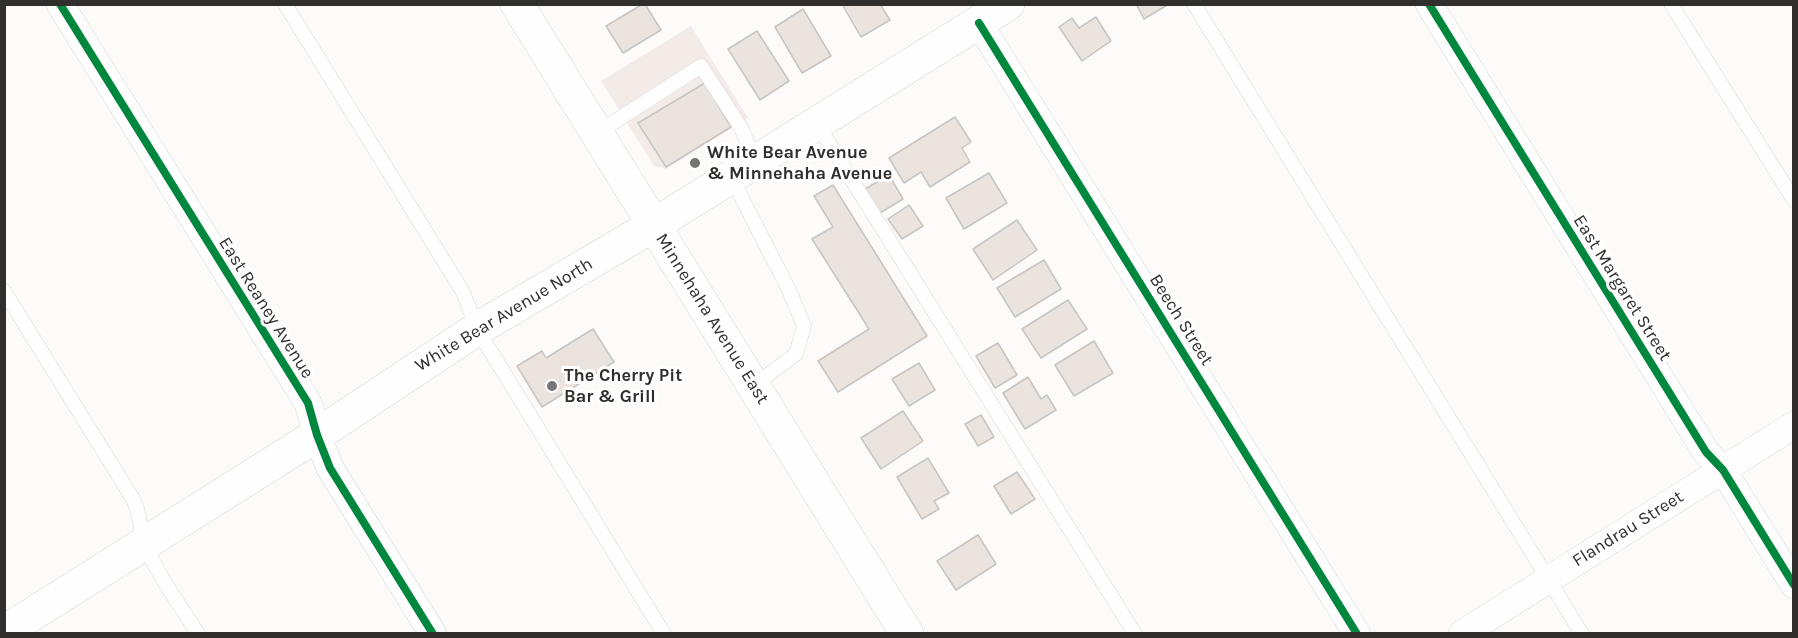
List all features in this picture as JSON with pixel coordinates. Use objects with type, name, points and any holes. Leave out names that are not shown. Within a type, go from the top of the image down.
[{"type":"main road","name":"Minnehaha Avenue East","points":[[517,4],[906,633]]},
{"type":"main road","name":"White Bear Avenue North","points":[[4,632],[317,435],[477,329],[744,170],[1008,4]]},
{"type":"street","name":"East Reaney Avenue","points":[[60,4],[308,403],[330,468],[433,633]]},
{"type":"street","name":"East Margaret Street","points":[[1429,4],[1706,452],[1723,470],[1794,585]]},
{"type":"street","name":"Beech Street","points":[[980,23],[1356,633]]},
{"type":"street","name":"Flandrau Street","points":[[1462,633],[1794,425]]},
{"type":"lane","points":[[285,4],[464,292],[477,329],[664,633]]},
{"type":"lane","points":[[1194,4],[1582,633]]},
{"type":"lane","points":[[1671,4],[1794,200]]},
{"type":"lane","points":[[597,133],[701,66],[741,128],[744,170],[804,326],[796,354],[753,386]]},
{"type":"lane","points":[[817,124],[1135,633]]},
{"type":"lane","points":[[4,291],[133,500],[138,509],[145,544],[160,573],[198,633]]},
{"type":"shaded area","points":[[691,26],[748,118],[666,169],[654,166],[601,81]]},
{"type":"building","points":[[643,4],[661,30],[623,53],[606,26]]},
{"type":"building","points":[[842,4],[880,4],[890,20],[861,37]]},
{"type":"building","points":[[1136,4],[1169,4],[1144,19]]},
{"type":"building","points":[[803,9],[831,56],[802,73],[775,27]]},
{"type":"building","points":[[1096,17],[1111,41],[1082,61],[1059,27],[1072,18],[1079,28]]},
{"type":"building","points":[[757,31],[789,81],[760,100],[728,49]]},
{"type":"building","points":[[705,83],[731,127],[666,167],[638,123]]},
{"type":"building","points":[[955,117],[971,142],[962,148],[970,162],[930,187],[921,172],[904,183],[889,158]]},
{"type":"building","points":[[989,173],[1007,203],[964,229],[946,198]]},
{"type":"building","points":[[889,175],[903,199],[880,213],[865,189]]},
{"type":"building","points":[[833,185],[927,336],[838,392],[818,361],[869,329],[812,239],[833,227],[814,196]]},
{"type":"building","points":[[909,205],[923,226],[902,239],[888,219]]},
{"type":"building","points":[[1017,220],[1037,250],[993,280],[973,249]]},
{"type":"building","points":[[1044,260],[1061,289],[1015,317],[997,288]]},
{"type":"building","points":[[1068,300],[1087,329],[1041,358],[1022,329]]},
{"type":"building","name":"The Cherry Pit Bar & Grill","points":[[593,329],[614,362],[542,407],[517,366],[542,351],[546,358]]},
{"type":"building","points":[[1094,341],[1113,373],[1074,396],[1055,365]]},
{"type":"building","points":[[998,343],[1017,375],[995,388],[976,356]]},
{"type":"building","points":[[919,363],[935,390],[909,406],[892,379]]},
{"type":"building","points":[[1028,377],[1041,399],[1047,395],[1056,410],[1025,429],[1003,393]]},
{"type":"building","points":[[903,411],[923,441],[881,469],[861,438]]},
{"type":"building","points":[[981,415],[994,437],[978,446],[965,424]]},
{"type":"building","points":[[928,458],[949,493],[934,501],[939,509],[922,519],[897,477]]},
{"type":"building","points":[[1017,472],[1035,499],[1011,514],[994,486]]},
{"type":"building","points":[[978,535],[996,564],[956,590],[937,561]]},
{"type":"cycle path","points":[[60,4],[308,403],[330,468],[433,634]]},
{"type":"cycle path","points":[[1429,4],[1706,452],[1723,470],[1794,585]]},
{"type":"cycle path","points":[[979,23],[1357,634]]},
{"type":"place","name":"White Bear Avenue & Minnehaha Avenue","points":[[695,163]]},
{"type":"place","name":"The Cherry Pit Bar & Grill","points":[[552,386]]}]
